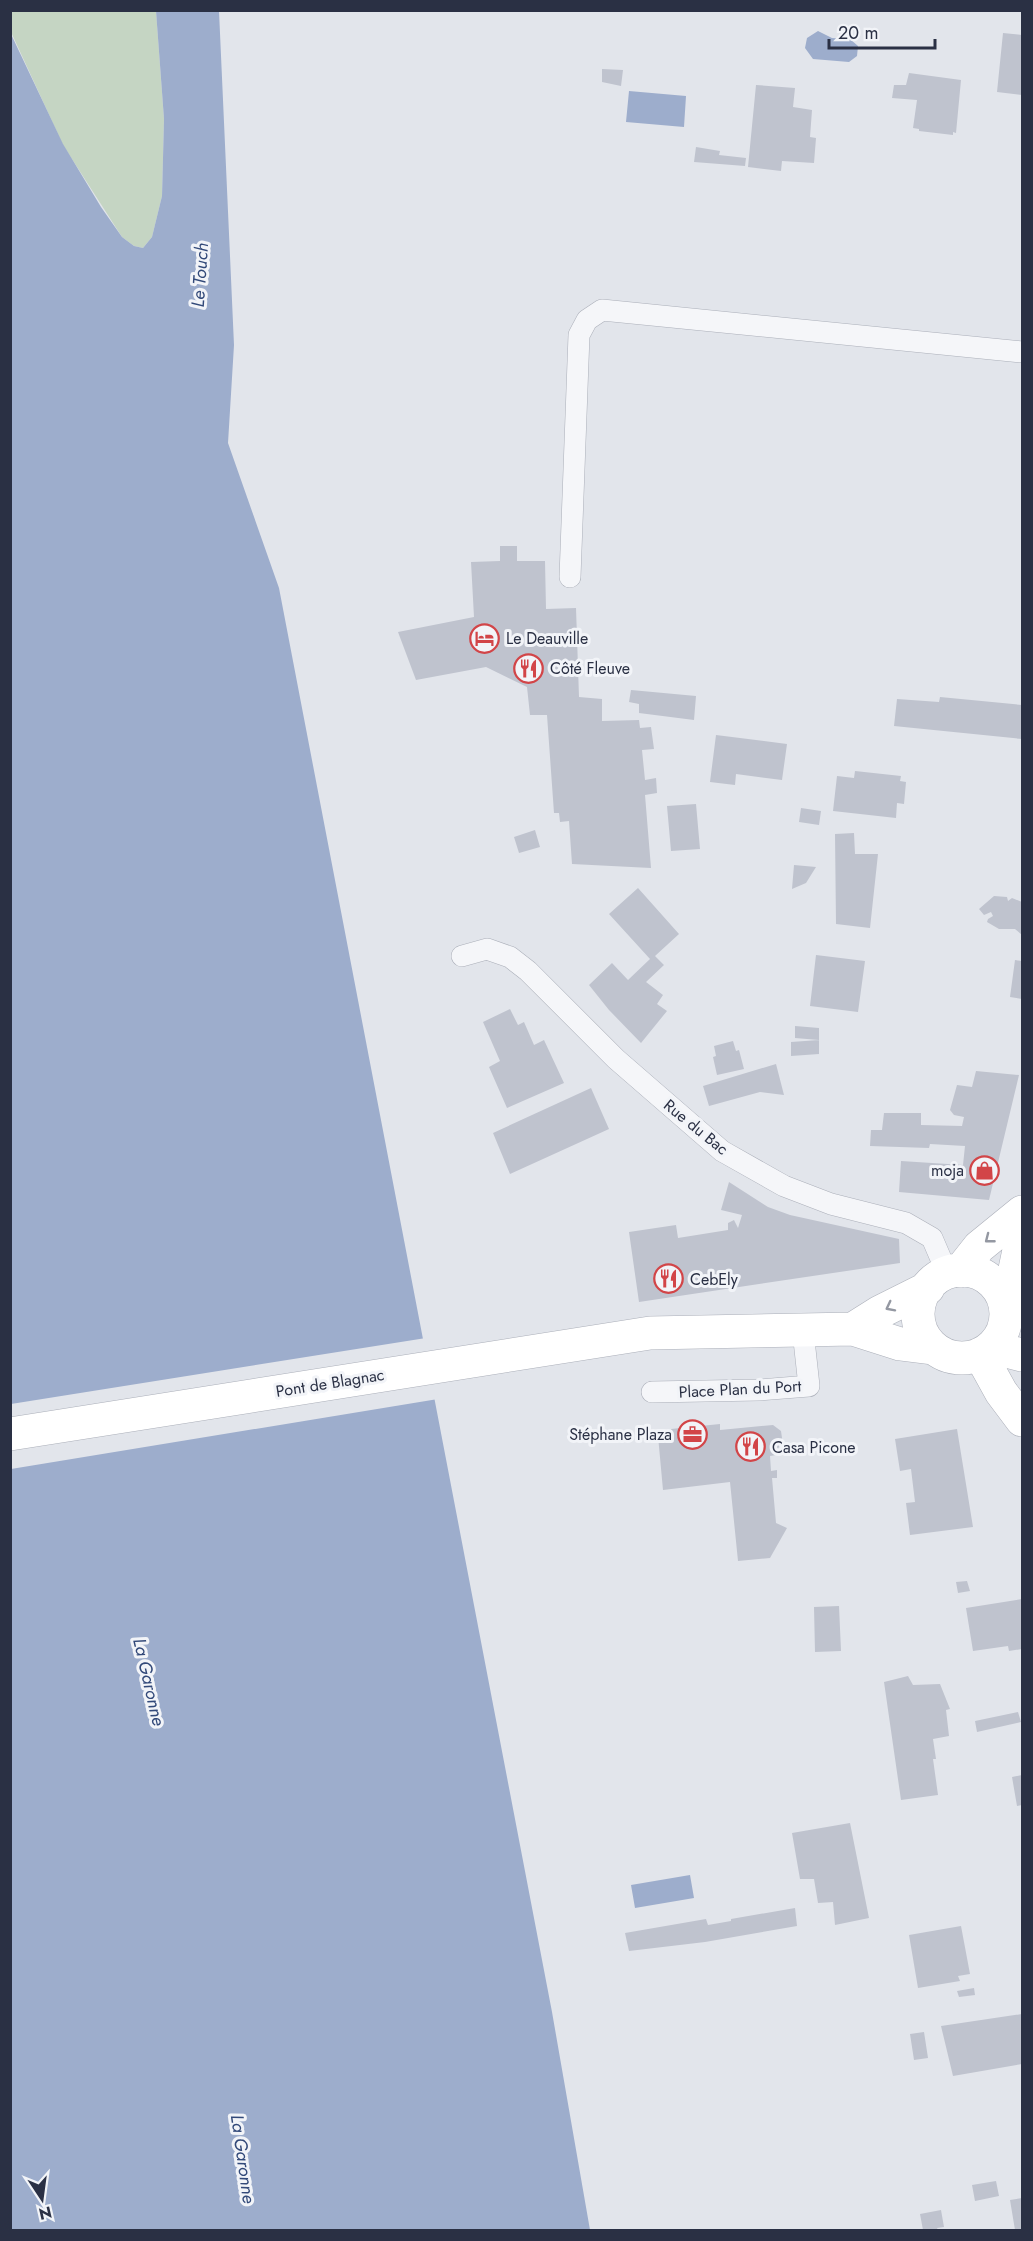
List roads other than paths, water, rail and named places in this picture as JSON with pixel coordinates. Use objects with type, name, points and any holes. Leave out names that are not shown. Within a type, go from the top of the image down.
[{"type":"main road","points":[[932,1348],[924,1339],[920,1326],[919,1311],[922,1297],[1023,1212]]},
{"type":"main road","points":[[853,1329],[900,1344],[932,1348],[953,1357],[967,1358],[986,1350],[1000,1337],[1005,1325],[1023,1236]]},
{"type":"main road","points":[[853,1329],[945,1277],[971,1271],[991,1281],[1003,1298],[1006,1312]]},
{"type":"main road","name":"Pont de Blagnac","points":[[10,1434],[650,1333],[853,1329]]},
{"type":"main road","points":[[986,1350],[1023,1355]]},
{"type":"main road","points":[[986,1350],[1000,1392],[1023,1420]]},
{"type":"lane","points":[[570,577],[579,335],[587,320],[602,310],[1023,352]]},
{"type":"lane","name":"Rue du Bac","points":[[462,956],[487,949],[510,957],[528,971],[616,1059],[722,1151],[784,1186],[831,1204],[906,1223],[932,1238],[945,1277]]},
{"type":"lane","name":"Place Plan du Port","points":[[652,1392],[759,1390],[809,1386],[803,1331]]},
{"type":"water","points":[[156,11],[219,11],[234,345],[228,443],[279,588],[552,2012],[590,2230],[11,2230],[10,32],[63,144],[101,207],[122,237],[134,246],[143,248],[152,237],[162,196],[164,119]]},
{"type":"water","points":[[818,31],[832,38],[850,39],[858,46],[857,56],[849,62],[813,59],[805,48],[807,38]]},
{"type":"water","points":[[629,91],[686,96],[684,127],[626,122]]},
{"type":"water","points":[[690,1875],[694,1898],[635,1908],[631,1885]]},
{"type":"place","name":"Le Deauville","points":[[485,638]]},
{"type":"place","name":"Côté Fleuve","points":[[529,668]]},
{"type":"place","name":"moja","points":[[985,1170]]},
{"type":"place","name":"CebEly","points":[[669,1279]]},
{"type":"place","name":"Stéphane Plaza","points":[[693,1434]]},
{"type":"place","name":"Casa Picone","points":[[751,1447]]},
{"type":"water label","name":"Le Touch","points":[[200,275]]},
{"type":"water label","name":"La Garonne","points":[[149,1682]]},
{"type":"water label","name":"La Garonne","points":[[243,2159]]}]
